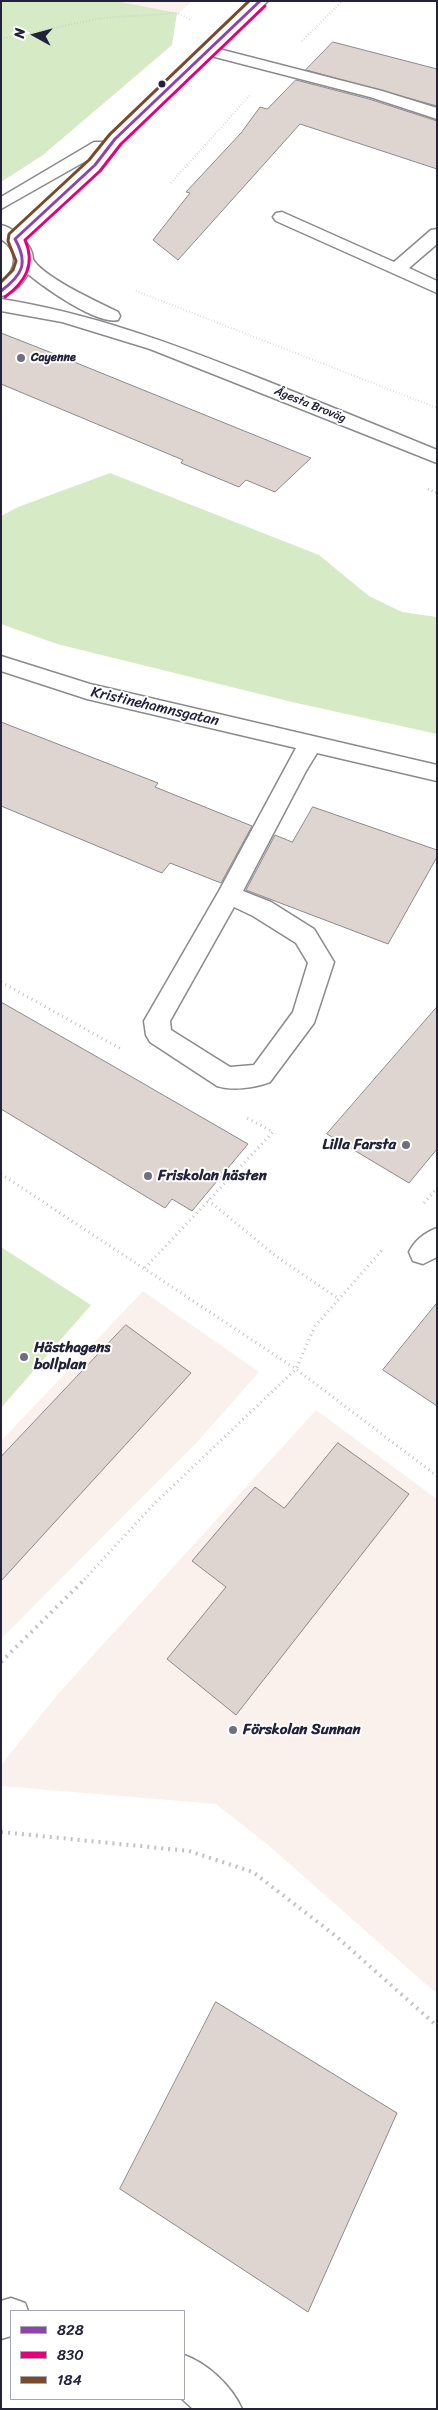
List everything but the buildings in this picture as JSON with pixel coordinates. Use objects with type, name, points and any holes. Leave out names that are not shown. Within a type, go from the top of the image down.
[{"type":"street","points":[[8,234],[95,164],[115,139],[209,52],[260,1]]},
{"type":"street","points":[[209,52],[376,94],[437,114]]},
{"type":"street","points":[[1,204],[78,158],[115,139]]},
{"type":"street","points":[[282,217],[437,288]]},
{"type":"street","name":"Ågesta Broväg","points":[[8,234],[24,250],[26,263],[41,277],[69,295],[184,354]]},
{"type":"street","points":[[397,269],[437,234]]},
{"type":"street","points":[[1,291],[18,276],[26,263]]},
{"type":"street","name":"Ågesta Broväg","points":[[1,305],[42,310],[76,318],[184,354],[437,456]]},
{"type":"street","name":"Kristinehamnsgatan","points":[[1,663],[87,691],[437,773]]},
{"type":"street","points":[[229,895],[262,909],[305,936],[321,962],[305,1016],[261,1075],[226,1078],[159,1035],[158,1020],[229,895],[295,769],[311,743]]},
{"type":"street","points":[[185,2375],[222,2409]]},
{"type":"path","points":[[1,39],[102,18],[177,13],[199,23],[231,30]]},
{"type":"path","points":[[135,291],[437,408]]},
{"type":"path","points":[[1,982],[125,1052]]},
{"type":"path","points":[[145,1268],[273,1132],[238,1113]]},
{"type":"path","points":[[1,1174],[296,1369],[437,1476]]},
{"type":"path","points":[[419,1208],[437,1188]]},
{"type":"path","points":[[208,1200],[276,1257],[339,1299]]},
{"type":"path","points":[[1,1662],[56,1610],[154,1504],[296,1369],[315,1326],[390,1242]]},
{"type":"path","points":[[1,1832],[190,1851],[253,1872],[337,1937],[437,2026]]},
{"type":"shaded area","points":[[115,1],[192,1],[178,14]]},
{"type":"shaded area","points":[[143,1291],[259,1372],[200,1439],[1,1639],[1,1441]]},
{"type":"shaded area","name":"Förskolan Sunnan","points":[[316,1410],[437,1499],[437,1994],[267,1844],[216,1804],[1,1786],[1,1765],[58,1694]]},
{"type":"green space","points":[[1,1],[116,1],[177,13],[172,45],[43,155],[1,182]]},
{"type":"green space","points":[[110,473],[319,555],[369,596],[402,612],[437,617],[437,734],[292,702],[57,644],[1,624],[1,516],[18,507]]},
{"type":"green space","name":"Hästhagens bollplan","points":[[1,1247],[91,1305],[1,1408]]},
{"type":"transit line","name":"184","points":[[1,282],[13,270],[16,261],[8,241],[9,234],[89,160],[110,134],[249,1]]},
{"type":"transit line","name":"828","points":[[1,291],[15,280],[22,268],[22,255],[15,239],[95,165],[115,139],[260,1]]},
{"type":"transit line","name":"830","points":[[5,297],[19,286],[28,272],[31,257],[25,240],[100,171],[121,144],[265,6]]},
{"type":"place","name":"Cayenne","points":[[21,358]]},
{"type":"place","name":"Lilla Farsta","points":[[406,1145]]},
{"type":"place","name":"Friskolan hästen","points":[[148,1176]]},
{"type":"place","name":"Hästhagens bollplan","points":[[24,1357]]},
{"type":"place","name":"Förskolan Sunnan","points":[[233,1730]]}]
